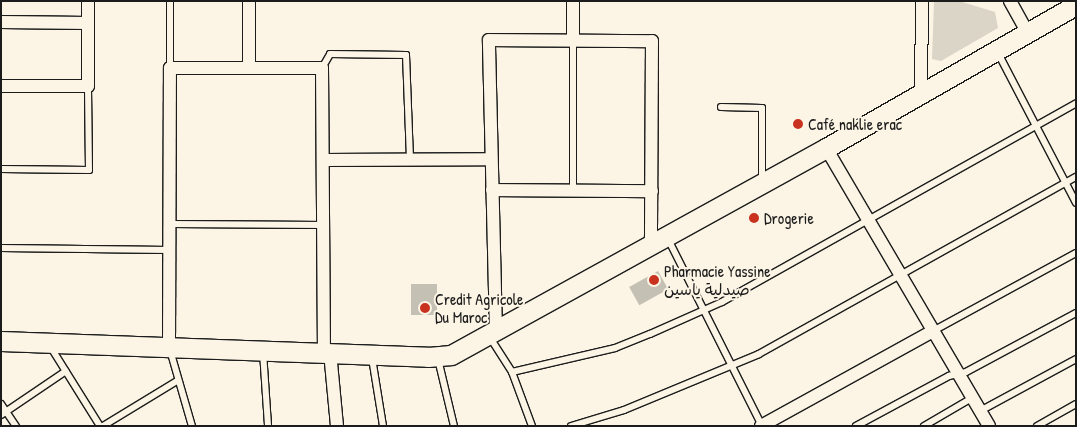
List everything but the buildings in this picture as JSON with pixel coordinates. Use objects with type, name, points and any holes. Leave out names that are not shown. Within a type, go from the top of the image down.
[{"type":"street","points":[[1,86],[88,86],[88,1]]},
{"type":"street","points":[[249,1],[249,68]]},
{"type":"street","points":[[573,1],[573,41]]},
{"type":"street","points":[[921,94],[922,1]]},
{"type":"street","points":[[1010,1],[1027,32]]},
{"type":"street","points":[[6,345],[47,342],[169,345],[437,357],[451,355],[826,148],[1076,5]]},
{"type":"street","points":[[1,22],[88,23]]},
{"type":"street","points":[[492,334],[489,40],[652,41],[652,191],[659,240]]},
{"type":"street","points":[[169,345],[171,250],[170,68],[322,68],[327,352],[337,426]]},
{"type":"street","points":[[826,148],[988,426]]},
{"type":"street","points":[[324,160],[491,160]]},
{"type":"street","points":[[492,190],[652,191]]},
{"type":"street","points":[[762,426],[933,331]]},
{"type":"lane","points":[[170,1],[170,68]]},
{"type":"lane","points":[[573,41],[573,190]]},
{"type":"lane","points":[[996,50],[1076,203]]},
{"type":"lane","points":[[322,68],[330,54],[406,55],[410,160]]},
{"type":"lane","points":[[1,169],[90,170],[88,86]]},
{"type":"lane","points":[[512,372],[615,348],[704,310],[1076,103]]},
{"type":"lane","points":[[721,107],[762,108],[762,183]]},
{"type":"lane","points":[[571,426],[624,410],[732,367],[1076,177]]},
{"type":"lane","points":[[171,224],[324,225]]},
{"type":"lane","points":[[659,240],[704,310],[762,426]]},
{"type":"lane","points":[[1,248],[171,250]]},
{"type":"lane","points":[[933,331],[1076,253]]},
{"type":"lane","points":[[856,426],[1076,313]]},
{"type":"lane","points":[[492,334],[512,372],[532,426]]},
{"type":"lane","points":[[47,342],[102,426],[178,381]]},
{"type":"lane","points":[[169,345],[192,426]]},
{"type":"lane","points":[[262,349],[268,426]]},
{"type":"lane","points":[[372,354],[383,426]]},
{"type":"lane","points":[[437,357],[454,426]]},
{"type":"lane","points":[[980,412],[1076,359]]},
{"type":"lane","points":[[4,413],[66,371]]},
{"type":"lane","points":[[924,426],[972,398]]},
{"type":"lane","points":[[1,404],[4,413],[16,426]]},
{"type":"lane","points":[[1037,426],[1076,404]]},
{"type":"shaded area","points":[[934,1],[959,1],[995,12],[998,28],[941,61],[932,59]]},
{"type":"place","name":"Café naklie erac","points":[[798,124]]},
{"type":"place","name":"Drogerie","points":[[754,218]]},
{"type":"place","name":"Pharmacie Yassine صيدلية ياسين","points":[[654,280]]},
{"type":"place","name":"Credit Agricole Du Maroc","points":[[425,308]]}]
